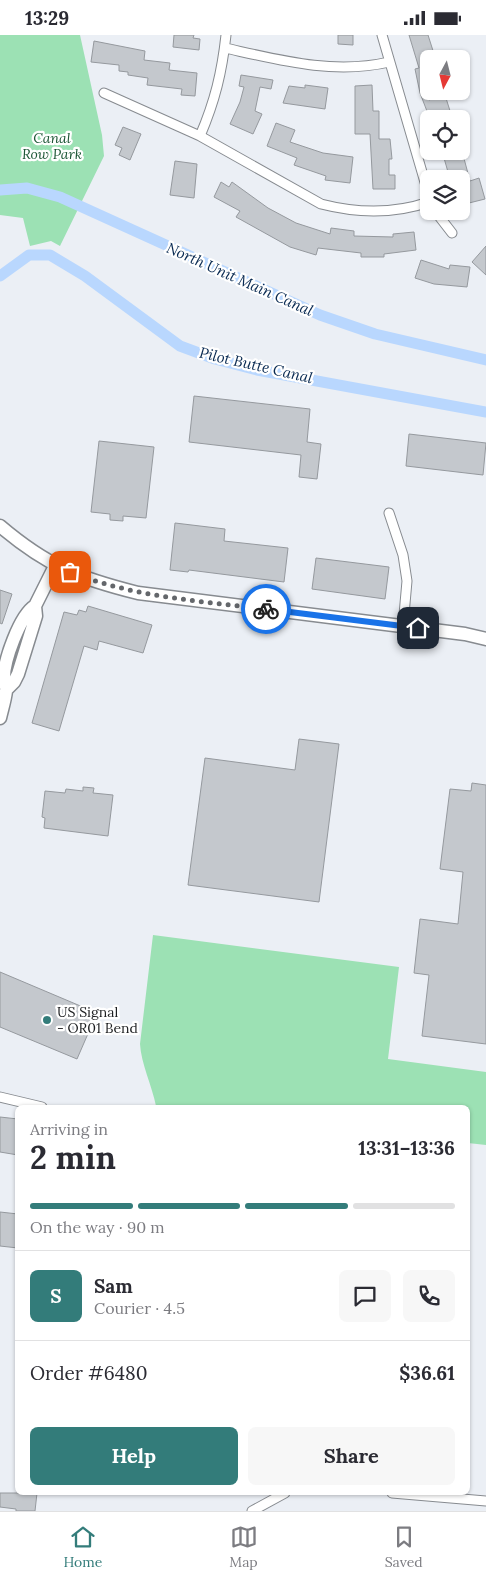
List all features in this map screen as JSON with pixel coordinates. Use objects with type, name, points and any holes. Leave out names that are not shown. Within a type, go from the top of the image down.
[{"type":"street","points":[[200,136],[213,106],[226,35]]},
{"type":"street","points":[[382,35],[421,170]]},
{"type":"street","points":[[225,48],[322,67],[375,66],[389,62]]},
{"type":"street","points":[[104,93],[200,136],[320,204],[341,209],[367,211],[393,210],[420,204]]},
{"type":"street","points":[[442,220],[452,233]]},
{"type":"street","points":[[389,513],[403,555],[407,581],[403,626]]},
{"type":"street","points":[[0,526],[32,552],[55,566],[99,583],[138,593],[465,634],[486,639]]},
{"type":"street","points":[[0,718],[7,689],[4,680],[5,669],[11,649],[23,617],[27,611],[35,606],[55,566]]},
{"type":"street","points":[[0,1097],[34,1105]]},
{"type":"street","points":[[252,1511],[281,1495]]},
{"type":"street","points":[[416,1495],[486,1501]]},
{"type":"green space","name":"Canal Row Park","points":[[0,35],[80,35],[102,135],[104,156],[60,246],[51,241],[30,246],[23,218],[0,215]]},
{"type":"green space","points":[[153,935],[399,967],[388,1059],[486,1072],[486,1145],[470,1143],[470,1105],[156,1105],[142,1059],[140,1044]]},
{"type":"building","points":[[174,35],[194,35],[193,38],[200,39],[199,50],[173,47]]},
{"type":"building","points":[[338,35],[353,35],[353,45],[338,44]]},
{"type":"building","points":[[409,35],[428,35],[433,50],[420,50],[420,93],[415,69],[419,68]]},
{"type":"building","points":[[94,41],[145,51],[144,60],[170,63],[169,70],[197,73],[195,96],[181,95],[182,89],[147,85],[148,78],[128,75],[128,72],[119,71],[119,65],[91,62]]},
{"type":"building","points":[[241,75],[273,80],[271,89],[260,87],[255,111],[262,114],[253,134],[230,124],[240,102],[244,87],[239,86]]},
{"type":"building","points":[[305,85],[328,88],[325,109],[283,103],[289,86],[305,88]]},
{"type":"building","points":[[372,85],[373,111],[379,111],[379,139],[390,139],[392,159],[389,159],[389,175],[395,175],[395,189],[373,189],[370,134],[355,134],[355,86]]},
{"type":"building","points":[[423,100],[447,100],[450,110],[427,110]]},
{"type":"building","points":[[276,123],[295,130],[290,142],[323,153],[353,157],[350,183],[325,180],[326,176],[294,165],[297,158],[267,146]]},
{"type":"building","points":[[123,127],[141,134],[130,160],[119,155],[122,148],[115,145]]},
{"type":"building","points":[[445,160],[464,160],[467,170],[447,170]]},
{"type":"building","points":[[175,161],[197,164],[194,198],[170,195]]},
{"type":"building","points":[[479,178],[485,199],[470,203],[470,181]]},
{"type":"building","points":[[221,182],[229,187],[232,182],[268,208],[296,223],[330,234],[331,228],[354,231],[354,236],[393,237],[393,234],[414,232],[416,250],[384,254],[384,257],[361,257],[361,253],[318,248],[316,255],[290,247],[236,217],[240,211],[214,197]]},
{"type":"building","points":[[486,246],[486,275],[472,262]]},
{"type":"building","points":[[421,260],[449,269],[450,265],[470,267],[467,287],[434,284],[415,278]]},
{"type":"building","points":[[194,396],[310,409],[307,442],[321,444],[317,479],[299,477],[301,455],[189,442]]},
{"type":"building","points":[[409,434],[486,443],[483,475],[406,466]]},
{"type":"building","points":[[99,441],[154,447],[146,518],[123,516],[123,521],[110,520],[110,514],[91,512]]},
{"type":"building","points":[[175,523],[225,529],[224,541],[288,548],[284,582],[189,570],[188,572],[170,570]]},
{"type":"building","points":[[316,558],[389,567],[385,599],[312,589]]},
{"type":"building","points":[[0,590],[12,594],[2,624],[0,623]]},
{"type":"building","points":[[88,606],[152,625],[143,653],[99,641],[97,650],[84,646],[59,731],[32,723],[64,612],[77,615],[79,610],[86,612]]},
{"type":"building","points":[[299,739],[339,744],[319,902],[188,885],[205,758],[295,770]]},
{"type":"building","points":[[472,783],[486,785],[486,1044],[422,1036],[429,975],[414,973],[420,919],[458,924],[463,872],[440,869],[450,789],[471,791]]},
{"type":"building","points":[[83,787],[94,788],[93,793],[113,795],[108,836],[44,828],[45,818],[42,817],[45,791],[65,793],[66,789],[83,791]]},
{"type":"building","name":"US Signal - OR01 Bend","points":[[0,972],[97,1013],[77,1059],[0,1027]]},
{"type":"building","points":[[0,1117],[15,1119],[15,1154],[0,1152]]},
{"type":"building","points":[[0,1212],[15,1214],[15,1248],[0,1246]]},
{"type":"building","points":[[0,1493],[37,1495],[35,1511],[16,1511],[16,1509],[0,1507]]},
{"type":"waterway","name":"North Unit Main Canal","points":[[0,190],[27,188],[60,197],[320,315],[375,334],[486,360]]},
{"type":"waterway","name":"Pilot Butte Canal","points":[[0,276],[29,255],[50,255],[85,276],[180,346],[215,359],[257,370],[486,412]]},
{"type":"way so far","points":[[70,572],[99,583],[138,593],[266,609]]},
{"type":"place","name":"US Signal - OR01 Bend","points":[[47,1020]]},
{"type":"route","points":[[266,609],[418,628]]}]
